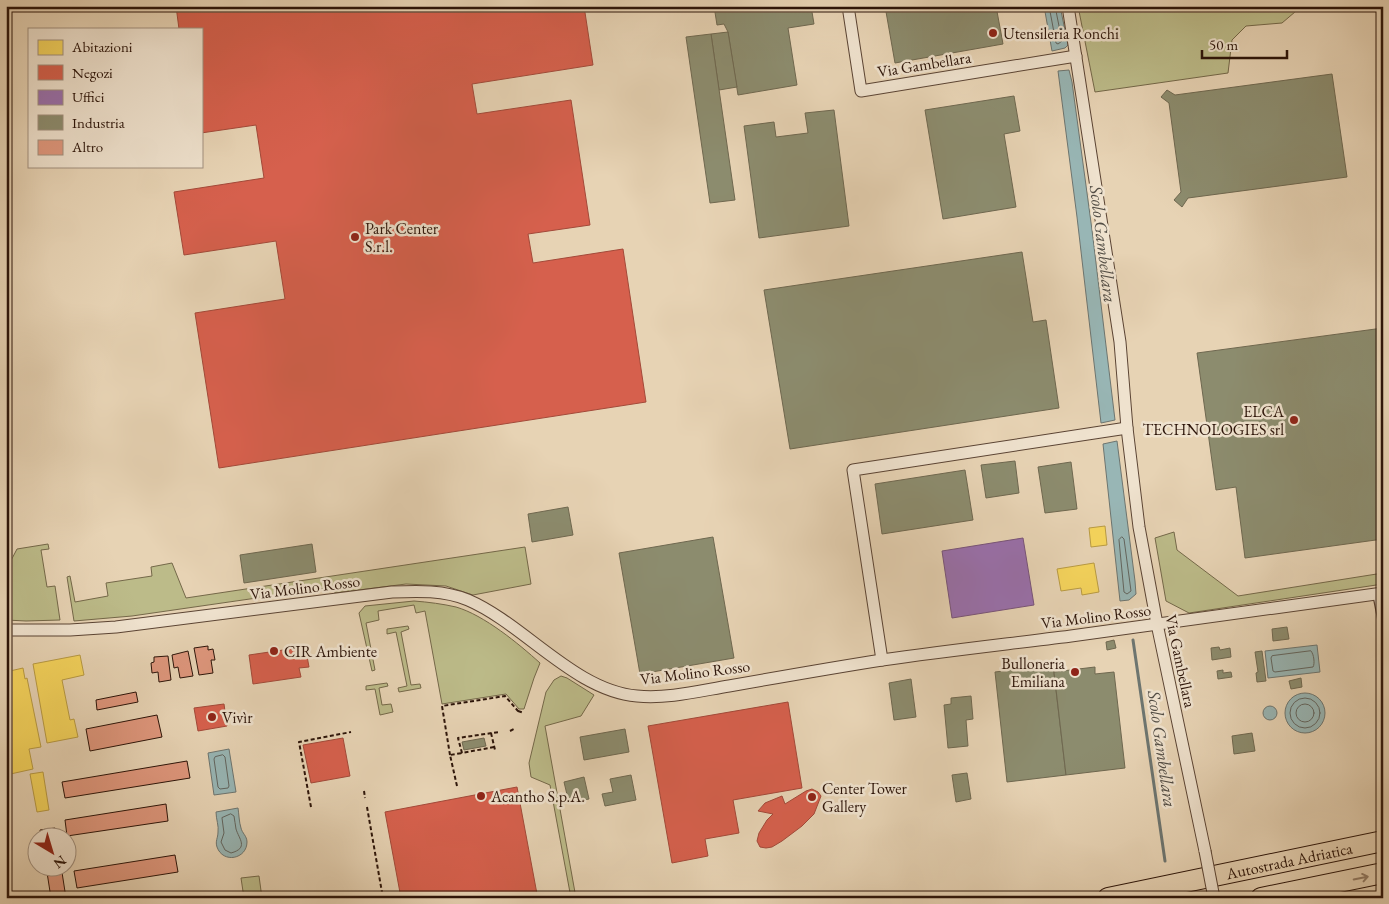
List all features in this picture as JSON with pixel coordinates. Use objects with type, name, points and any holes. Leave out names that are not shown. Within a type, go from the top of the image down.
[{"type":"highway","name":"Autostrada Adriatica","points":[[1108,898],[1383,841]]},
{"type":"highway","name":"Autostrada Adriatica","points":[[1261,898],[1383,873]]},
{"type":"street","name":"Via Gambellara","points":[[848,6],[860,91],[1076,56]]},
{"type":"street","name":"Via Gambellara","points":[[1068,6],[1120,342],[1127,428],[1139,527],[1157,624],[1214,898]]},
{"type":"street","points":[[882,660],[853,470],[1127,428]]},
{"type":"street","name":"Via Molino Rosso","points":[[6,630],[70,630],[123,626],[392,592],[444,593],[468,600],[495,614],[578,674],[600,686],[624,695],[660,696],[882,660],[1380,593]]},
{"type":"lane","points":[[1380,593],[1383,629]]},
{"type":"path","points":[[456,786],[442,706],[505,696],[518,713],[524,713]]},
{"type":"path","points":[[510,731],[514,729]]},
{"type":"path","points":[[311,807],[299,742],[352,732]]},
{"type":"path","points":[[462,753],[458,738],[499,732]]},
{"type":"path","points":[[450,755],[495,749],[491,733]]},
{"type":"path","points":[[364,790],[366,798]]},
{"type":"path","points":[[367,807],[383,898]]},
{"type":"shaded area","points":[[1078,6],[1302,6],[1282,23],[1246,26],[1232,40],[1228,73],[1095,92]]},
{"type":"shaded area","points":[[1174,532],[1177,550],[1238,596],[1383,573],[1383,584],[1189,613],[1166,601],[1155,538]]},
{"type":"shaded area","points":[[48,544],[49,549],[41,550],[47,587],[55,586],[60,620],[6,620],[6,570],[17,549]]},
{"type":"shaded area","points":[[525,547],[531,584],[473,595],[446,586],[406,584],[335,593],[333,587],[132,616],[74,621],[67,577],[70,576],[75,602],[108,596],[106,583],[152,576],[151,567],[172,563],[186,598]]},
{"type":"shaded area","points":[[414,601],[456,607],[478,616],[501,631],[540,663],[524,709],[519,709],[506,694],[442,704],[425,611],[416,613],[414,605],[378,611],[379,620],[366,623],[375,670],[372,671],[359,613],[365,606]]},
{"type":"shaded area","points":[[408,626],[409,629],[401,632],[411,685],[420,684],[421,688],[399,692],[398,688],[407,686],[396,632],[387,634],[387,629]]},
{"type":"shaded area","points":[[561,676],[594,695],[581,716],[545,726],[576,898],[571,898],[550,785],[531,777],[529,763],[546,692],[554,680]]},
{"type":"shaded area","points":[[387,683],[388,686],[379,688],[382,705],[391,704],[393,712],[380,715],[375,689],[366,690],[366,686]]},
{"type":"shaded area","points":[[259,876],[262,898],[244,898],[241,878]]},
{"type":"water","points":[[1044,6],[1060,6],[1068,45],[1065,48],[1052,51]]},
{"type":"water","points":[[1069,70],[1092,230],[1115,420],[1101,423],[1058,71]]},
{"type":"water","points":[[1117,441],[1136,594],[1129,600],[1120,601],[1103,444]]},
{"type":"water","points":[[1317,645],[1320,672],[1268,678],[1265,651]]},
{"type":"water","points":[[1309,693],[1316,696],[1322,702],[1325,713],[1324,721],[1316,730],[1309,733],[1301,733],[1294,730],[1286,721],[1285,709],[1288,702],[1297,694]]},
{"type":"water","points":[[1267,706],[1273,706],[1277,713],[1273,720],[1267,720],[1263,716],[1263,710]]},
{"type":"water","points":[[229,749],[236,792],[214,795],[208,753]]},
{"type":"water","points":[[238,808],[240,826],[247,842],[246,848],[239,856],[224,856],[216,843],[218,830],[216,812]]},
{"type":"building: Abitazioni","points":[[1105,526],[1107,545],[1091,547],[1089,528]]},
{"type":"building: Abitazioni","points":[[1094,563],[1099,592],[1082,595],[1081,588],[1061,591],[1057,569]]},
{"type":"building: Abitazioni","points":[[80,655],[84,675],[62,680],[70,720],[74,719],[78,737],[47,743],[33,664]]},
{"type":"building: Abitazioni","points":[[23,668],[25,679],[27,678],[41,747],[29,749],[33,769],[6,775],[6,734],[9,733],[6,720],[6,676],[11,675],[10,671]]},
{"type":"building: Abitazioni","points":[[43,772],[49,810],[37,812],[30,774]]},
{"type":"building: Negozi","name":"Park Center S.r.l.","points":[[176,6],[584,6],[593,65],[472,84],[477,114],[571,100],[590,225],[528,234],[533,263],[623,249],[646,402],[219,468],[195,313],[285,299],[276,241],[184,255],[174,192],[264,178],[256,125],[202,133],[202,28],[179,28]]},
{"type":"building: Negozi","points":[[297,648],[298,657],[307,656],[309,667],[299,668],[301,677],[253,684],[249,655]]},
{"type":"building: Negozi","points":[[788,702],[802,788],[733,800],[739,833],[705,839],[708,856],[672,863],[648,726]]},
{"type":"building: Negozi","points":[[224,704],[227,726],[198,731],[194,708]]},
{"type":"building: Negozi","points":[[343,738],[350,776],[311,783],[303,745]]},
{"type":"building: Negozi","points":[[517,787],[537,894],[515,898],[401,898],[385,812]]},
{"type":"building: Negozi","points":[[812,789],[821,796],[814,814],[782,841],[772,847],[760,847],[757,841],[759,833],[773,814],[758,811],[765,803],[782,796],[785,804]]},
{"type":"building: Uffici","points":[[1023,538],[1034,605],[952,618],[942,551]]},
{"type":"building: Industria","points":[[714,6],[811,6],[814,24],[788,28],[797,85],[738,95],[728,32],[724,24],[717,25]]},
{"type":"building: Industria","points":[[885,6],[996,6],[1003,44],[895,63]]},
{"type":"building: Industria","points":[[728,32],[737,87],[719,90],[711,34]]},
{"type":"building: Industria","points":[[711,34],[735,200],[710,203],[686,37]]},
{"type":"building: Industria","points":[[1332,74],[1347,177],[1188,198],[1182,207],[1174,200],[1181,192],[1169,103],[1161,97],[1167,90],[1175,95]]},
{"type":"building: Industria","points":[[1014,96],[1020,131],[1004,134],[1016,207],[943,219],[925,110]]},
{"type":"building: Industria","points":[[834,110],[849,226],[759,238],[744,126],[774,122],[776,137],[808,133],[805,113]]},
{"type":"building: Industria","points":[[1022,252],[1033,322],[1046,320],[1059,408],[790,449],[764,290]]},
{"type":"building: Industria","name":"ELCA TECHNOLOGIES srl","points":[[1383,328],[1383,539],[1245,558],[1236,487],[1216,490],[1197,353]]},
{"type":"building: Industria","points":[[1015,461],[1019,493],[986,498],[981,465]]},
{"type":"building: Industria","points":[[1071,462],[1077,509],[1045,513],[1038,467]]},
{"type":"building: Industria","points":[[965,470],[973,520],[882,534],[875,484]]},
{"type":"building: Industria","points":[[568,507],[573,535],[532,542],[528,514]]},
{"type":"building: Industria","points":[[713,537],[734,658],[640,674],[619,553]]},
{"type":"building: Industria","points":[[312,544],[316,572],[244,583],[240,555]]},
{"type":"building: Industria","points":[[1287,627],[1289,639],[1273,641],[1272,629]]},
{"type":"building: Industria","points":[[1114,640],[1116,648],[1107,650],[1106,642]]},
{"type":"building: Industria","points":[[1219,647],[1220,650],[1230,648],[1231,657],[1212,660],[1211,648]]},
{"type":"building: Industria","points":[[1262,651],[1266,681],[1257,682],[1256,673],[1258,672],[1255,652]]},
{"type":"building: Industria","points":[[1053,665],[1066,775],[1007,782],[995,672]]},
{"type":"building: Industria","points":[[1095,667],[1095,674],[1114,672],[1125,768],[1066,775],[1054,672]]},
{"type":"building: Industria","points":[[1223,670],[1223,673],[1231,672],[1232,677],[1218,679],[1217,671]]},
{"type":"building: Industria","points":[[1301,678],[1302,687],[1291,689],[1289,681]]},
{"type":"building: Industria","points":[[911,679],[916,717],[894,720],[889,683]]},
{"type":"building: Industria","points":[[971,696],[973,719],[966,720],[968,746],[948,748],[944,705],[951,704],[951,698]]},
{"type":"building: Industria","points":[[625,729],[629,752],[584,760],[580,737]]},
{"type":"building: Industria","points":[[1252,733],[1255,751],[1234,754],[1232,736]]},
{"type":"building: Industria","points":[[484,738],[486,746],[464,750],[462,742]]},
{"type":"building: Industria","points":[[967,773],[971,799],[956,802],[952,775]]},
{"type":"building: Industria","points":[[631,775],[636,800],[605,806],[602,794],[613,792],[610,779]]},
{"type":"building: Industria","points":[[584,777],[589,799],[569,803],[564,782]]},
{"type":"building: Altro","points":[[208,646],[208,650],[213,649],[215,660],[211,660],[213,673],[199,675],[194,648]]},
{"type":"building: Altro","points":[[188,651],[193,676],[180,678],[178,667],[174,668],[172,655]]},
{"type":"building: Altro","points":[[168,656],[171,680],[159,682],[158,672],[152,673],[151,663],[154,662],[154,657]]},
{"type":"building: Altro","points":[[136,692],[138,702],[97,710],[96,700]]},
{"type":"building: Altro","points":[[157,715],[162,737],[90,751],[86,729]]},
{"type":"building: Altro","points":[[187,761],[190,778],[65,798],[62,782]]},
{"type":"building: Altro","points":[[166,804],[168,821],[78,834],[78,826],[66,826],[65,820]]},
{"type":"building: Altro","points":[[175,855],[178,872],[77,888],[75,876],[78,876],[78,870]]},
{"type":"building: Altro","points":[[48,876],[63,876],[66,898],[51,898]]},
{"type":"waterway","name":"Scolo Gambellara","points":[[1133,640],[1165,861]]},
{"type":"place","name":"Utensileria Ronchi","points":[[993,33]]},
{"type":"place","name":"Park Center S.r.l.","points":[[355,237]]},
{"type":"place","name":"ELCA TECHNOLOGIES srl","points":[[1294,420]]},
{"type":"place","name":"CIR Ambiente","points":[[274,651]]},
{"type":"place","name":"Bulloneria Emiliana","points":[[1075,672]]},
{"type":"place","name":"Vivìr","points":[[212,717]]},
{"type":"place","name":"Acantho S.p.A.","points":[[481,796]]},
{"type":"place","name":"Center Tower Gallery","points":[[812,797]]}]
